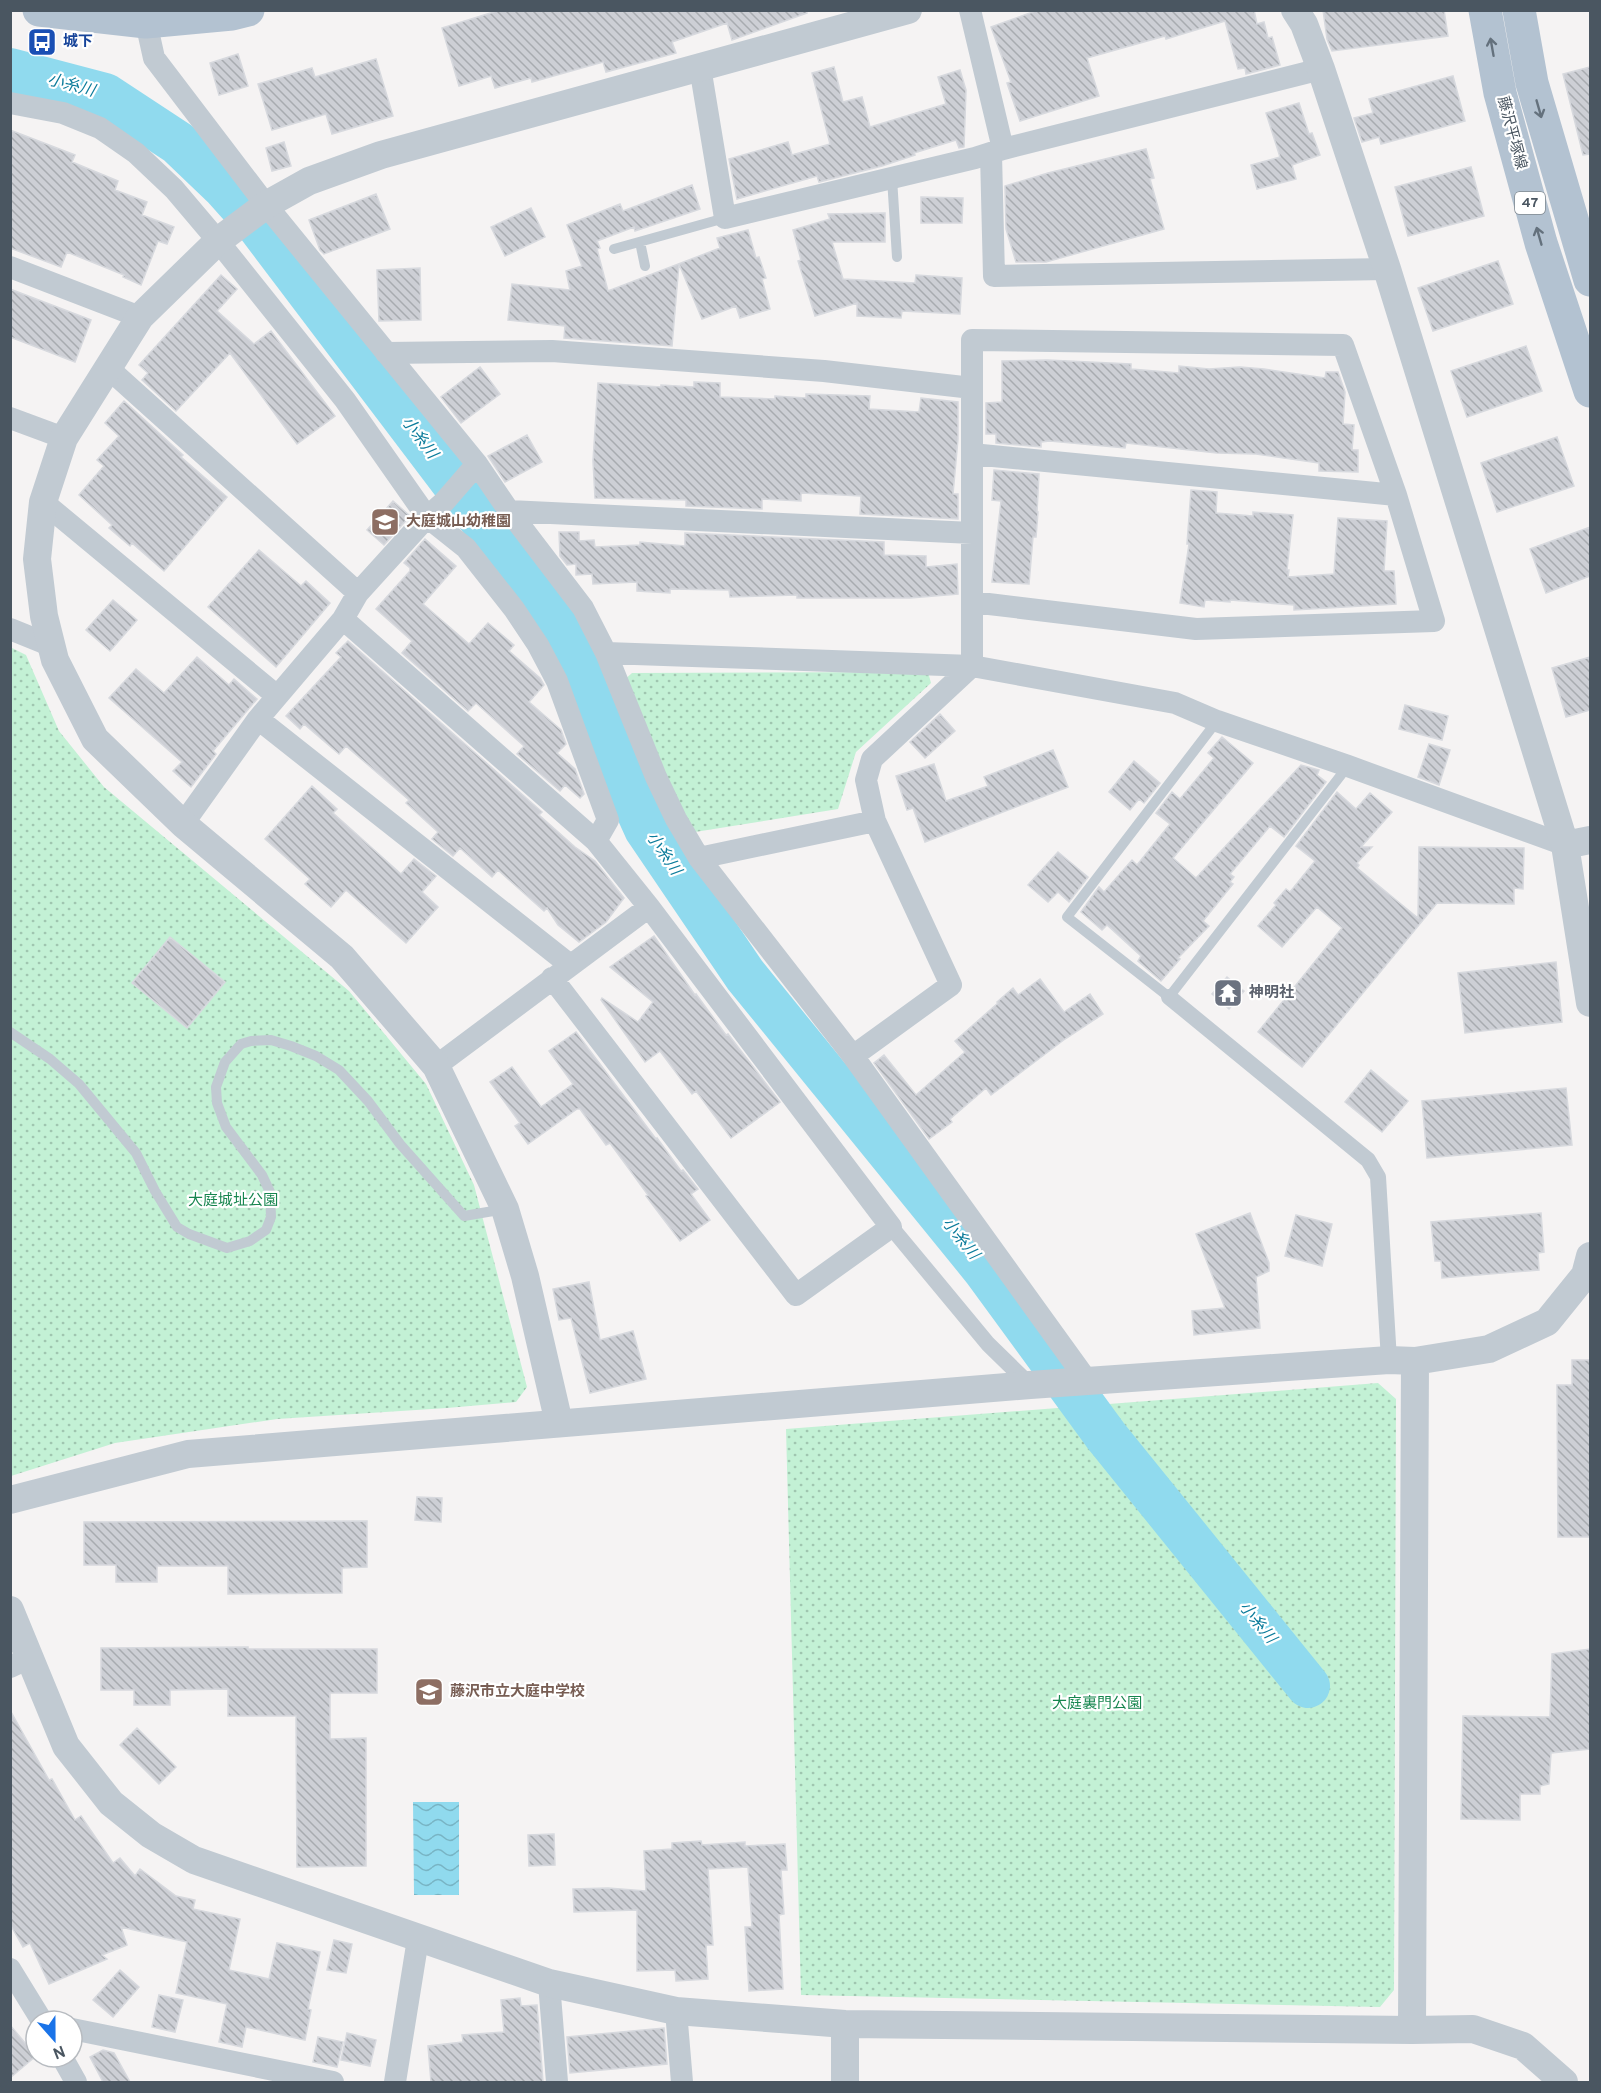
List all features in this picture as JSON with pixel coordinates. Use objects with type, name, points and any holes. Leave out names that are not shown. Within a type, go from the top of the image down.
[{"type":"main road","points":[[39,10],[146,22],[232,14],[248,10]]},
{"type":"main road","name":"藤沢平塚線","points":[[1485,10],[1500,93],[1541,243],[1590,391]]},
{"type":"main road","name":"47","points":[[1519,10],[1532,83],[1583,232],[1590,280]]},
{"type":"street","points":[[559,1423],[525,1276],[504,1209],[436,1066],[342,957],[183,824],[95,740],[55,660],[44,616],[37,559],[43,502],[64,438],[140,317],[225,236],[262,208],[309,181],[381,154],[699,67],[862,16],[908,10]]},
{"type":"street","points":[[970,10],[997,152],[994,276],[1387,269]]},
{"type":"street","points":[[1294,10],[1304,24],[1321,69],[1578,842],[1590,1003]]},
{"type":"street","points":[[146,22],[154,58],[262,208],[386,353],[472,469],[509,511],[583,608],[606,653],[656,777],[676,819],[699,858],[853,1056],[1088,1382]]},
{"type":"street","points":[[699,67],[724,218],[997,152],[1321,69]]},
{"type":"street","points":[[10,103],[63,113],[100,128],[136,153],[225,236],[345,400],[427,518],[466,548],[538,645],[557,681],[608,820],[596,841]]},
{"type":"street","points":[[1583,232],[1567,272],[1590,343]]},
{"type":"street","points":[[10,267],[140,317]]},
{"type":"street","points":[[853,1056],[951,985],[875,821],[866,780],[872,759],[972,666],[972,602],[972,533],[972,454],[972,388],[972,340],[1343,345],[1396,495],[1434,621],[1196,629],[972,602]]},
{"type":"street","points":[[386,353],[552,351],[824,371],[972,388]]},
{"type":"street","points":[[108,368],[358,593]]},
{"type":"street","points":[[10,418],[64,438]]},
{"type":"street","points":[[972,454],[1396,495]]},
{"type":"street","points":[[183,824],[258,719],[343,619],[358,593],[472,469]]},
{"type":"street","points":[[43,502],[277,696]]},
{"type":"street","points":[[509,511],[972,533]]},
{"type":"street","points":[[343,619],[596,841],[649,906],[891,1227],[988,1344],[1030,1385]]},
{"type":"street","points":[[10,628],[52,646]]},
{"type":"street","points":[[606,653],[972,666],[1175,703],[1216,721],[1578,842]]},
{"type":"street","points":[[258,719],[561,971],[796,1295],[891,1227]]},
{"type":"street","points":[[699,858],[875,821]]},
{"type":"street","points":[[436,1066],[649,906]]},
{"type":"street","points":[[1169,997],[1368,1160],[1378,1177],[1402,1360],[1412,2030]]},
{"type":"street","points":[[10,1500],[188,1454],[1030,1385],[1402,1360],[1489,1349],[1547,1322],[1586,1275],[1590,1256]]},
{"type":"street","points":[[10,1610],[20,1662],[66,1746],[111,1803],[151,1835],[194,1860],[549,1983],[676,2011],[845,2024],[1473,2029],[1523,2046],[1564,2082]]},
{"type":"street","points":[[394,2082],[417,1939]]},
{"type":"street","points":[[10,1969],[35,2009]]},
{"type":"street","points":[[549,1983],[557,2082]]},
{"type":"street","points":[[676,2011],[682,2082]]},
{"type":"street","points":[[845,2024],[845,2082]]},
{"type":"street","points":[[84,2032],[245,2073],[333,2082]]},
{"type":"lane","points":[[892,178],[897,257]]},
{"type":"lane","points":[[614,249],[724,218]]},
{"type":"lane","points":[[640,242],[645,266]]},
{"type":"lane","points":[[1216,721],[1067,918],[1169,997],[1348,766]]},
{"type":"lane","points":[[10,1032],[50,1059],[79,1084],[136,1153],[177,1227],[209,1242],[227,1248],[250,1241],[266,1230],[272,1217],[270,1192],[262,1174],[226,1127],[217,1103],[216,1087],[225,1062],[241,1044],[251,1041],[271,1040],[291,1046],[316,1056],[339,1070],[368,1101],[400,1144],[464,1216],[504,1209]]},
{"type":"green space","name":"大庭城址公園","points":[[10,647],[26,655],[59,731],[104,787],[349,991],[426,1084],[474,1185],[527,1387],[516,1402],[277,1419],[115,1443],[11,1476]]},
{"type":"green space","points":[[928,672],[931,683],[856,752],[838,809],[695,832],[685,825],[623,681],[632,673]]},
{"type":"green space","name":"大庭裏門公園","points":[[1378,1383],[1396,1399],[1394,1990],[1380,2007],[801,1995],[786,1429]]},
{"type":"water","points":[[413,1802],[459,1802],[459,1895],[414,1895]]},
{"type":"building","points":[[500,10],[806,10],[807,13],[732,40],[727,23],[672,42],[676,53],[606,72],[603,62],[532,82],[531,78],[495,88],[491,76],[459,86],[442,28]]},
{"type":"building","points":[[1038,10],[1254,10],[1257,24],[1264,22],[1268,38],[1272,37],[1280,65],[1246,74],[1245,68],[1238,69],[1225,21],[1166,39],[1165,36],[1087,58],[1099,96],[1020,121],[1007,83],[1011,82],[991,27]]},
{"type":"building","points":[[1323,10],[1444,10],[1448,36],[1332,51],[1327,39]]},
{"type":"building","points":[[238,54],[248,86],[219,95],[210,63]]},
{"type":"building","points":[[376,59],[393,116],[332,134],[326,114],[272,130],[258,84],[312,68],[315,77]]},
{"type":"building","points":[[834,67],[843,102],[862,97],[870,127],[946,104],[938,77],[960,70],[966,90],[964,147],[959,148],[956,140],[882,166],[819,182],[817,176],[737,199],[729,159],[788,142],[792,155],[830,144],[812,73]]},
{"type":"building","points":[[1590,67],[1590,154],[1583,155],[1563,74]]},
{"type":"building","points":[[1453,76],[1465,121],[1381,144],[1379,137],[1362,142],[1354,118],[1373,113],[1369,99]]},
{"type":"building","points":[[1299,103],[1309,134],[1312,133],[1320,155],[1292,165],[1296,179],[1257,189],[1251,165],[1280,157],[1266,113]]},
{"type":"building","points":[[10,130],[75,155],[72,162],[118,181],[115,190],[147,202],[142,215],[174,227],[167,244],[158,241],[141,285],[123,277],[124,275],[67,252],[61,267],[10,248]]},
{"type":"building","points":[[284,142],[291,166],[272,171],[266,148]]},
{"type":"building","points":[[1146,149],[1154,178],[1150,179],[1164,229],[1046,262],[1016,262],[1006,229],[1005,186]]},
{"type":"building","points":[[1471,167],[1484,216],[1408,236],[1395,187]]},
{"type":"building","points":[[692,185],[700,209],[635,231],[634,227],[597,241],[608,291],[720,248],[717,238],[748,230],[756,258],[759,257],[766,278],[762,279],[770,309],[740,318],[736,306],[702,319],[679,264],[672,346],[564,338],[565,326],[508,320],[512,284],[570,290],[566,271],[582,266],[567,225],[620,204],[623,211]]},
{"type":"building","points":[[376,194],[390,229],[324,254],[320,250],[309,220]]},
{"type":"building","points":[[921,197],[963,198],[962,223],[921,223]]},
{"type":"building","points":[[531,208],[545,237],[505,256],[491,227]]},
{"type":"building","points":[[885,213],[885,242],[832,242],[843,279],[915,283],[916,275],[962,278],[960,314],[902,311],[901,318],[857,316],[857,303],[815,316],[798,261],[801,260],[793,230],[830,219],[828,214]]},
{"type":"building","points":[[1498,261],[1513,304],[1433,331],[1418,288]]},
{"type":"building","points":[[420,268],[421,320],[379,321],[377,270]]},
{"type":"building","points":[[221,275],[237,289],[217,311],[254,344],[271,331],[335,416],[297,444],[230,353],[176,411],[142,380],[148,373],[139,365]]},
{"type":"building","points":[[10,289],[91,320],[75,362],[10,337]]},
{"type":"building","points":[[1526,346],[1542,391],[1467,417],[1451,371]]},
{"type":"building","points":[[1047,360],[1131,364],[1131,369],[1179,373],[1179,366],[1209,369],[1240,367],[1325,378],[1326,372],[1338,372],[1345,392],[1343,424],[1354,425],[1352,450],[1358,450],[1358,472],[1319,471],[1319,463],[1256,454],[1217,453],[1126,443],[1125,448],[1050,441],[1041,442],[1041,447],[996,443],[996,434],[986,434],[986,403],[1002,402],[1002,361]]},
{"type":"building","points":[[480,367],[500,394],[461,423],[441,397]]},
{"type":"building","points":[[694,382],[720,383],[720,397],[806,398],[806,394],[870,396],[869,409],[919,412],[921,398],[958,402],[958,439],[953,494],[958,494],[958,519],[860,514],[861,496],[801,493],[801,501],[762,499],[762,509],[686,506],[686,500],[595,498],[593,461],[598,383],[694,387]]},
{"type":"building","points":[[124,401],[183,455],[181,457],[227,497],[164,571],[132,543],[130,546],[109,528],[112,525],[79,495],[104,466],[97,460],[119,436],[105,423]]},
{"type":"building","points":[[527,435],[542,462],[505,482],[488,456]]},
{"type":"building","points":[[1557,437],[1574,486],[1497,512],[1481,463]]},
{"type":"building","points":[[994,470],[1039,474],[1036,537],[1033,537],[1029,584],[992,582],[1001,501],[992,500]]},
{"type":"building","points":[[1191,490],[1217,492],[1216,513],[1253,516],[1253,512],[1293,515],[1288,577],[1334,574],[1338,518],[1387,521],[1384,571],[1394,571],[1396,604],[1294,610],[1294,605],[1230,600],[1230,602],[1205,600],[1204,607],[1180,603],[1189,544],[1187,544]]},
{"type":"building","points":[[393,501],[410,516],[384,545],[367,530]]},
{"type":"building","points":[[1590,527],[1590,576],[1546,593],[1530,549]]},
{"type":"building","points":[[559,532],[579,532],[579,541],[594,540],[595,547],[640,545],[640,542],[685,546],[685,533],[884,542],[884,555],[926,556],[926,567],[957,564],[958,594],[910,598],[797,598],[797,595],[730,597],[729,590],[670,589],[670,593],[637,591],[637,582],[593,584],[592,574],[576,575],[576,564],[567,565],[560,556]]},
{"type":"building","points":[[425,539],[456,566],[423,604],[469,644],[488,623],[514,645],[509,651],[540,678],[544,685],[529,702],[561,730],[566,744],[557,753],[575,769],[584,794],[580,798],[565,785],[560,791],[517,754],[524,746],[476,703],[468,711],[402,653],[412,641],[376,609],[410,571],[404,563]]},
{"type":"building","points":[[259,550],[301,586],[306,581],[330,603],[276,667],[208,607]]},
{"type":"building","points":[[113,600],[137,620],[110,651],[86,630]]},
{"type":"building","points":[[348,641],[542,812],[539,815],[575,847],[595,861],[624,898],[606,922],[579,942],[558,925],[547,908],[544,911],[498,870],[492,877],[460,848],[453,856],[432,839],[438,832],[406,803],[409,800],[346,746],[339,754],[304,724],[300,729],[286,716],[341,657],[336,653]]},
{"type":"building","points":[[197,657],[229,685],[234,679],[257,699],[213,751],[216,754],[191,787],[173,771],[182,762],[109,698],[136,669],[164,693]]},
{"type":"building","points":[[1590,657],[1590,710],[1566,717],[1552,668]]},
{"type":"building","points":[[1405,705],[1448,716],[1442,740],[1399,729]]},
{"type":"building","points":[[940,714],[955,731],[925,758],[910,742]]},
{"type":"building","points":[[1222,737],[1253,763],[1173,858],[1196,878],[1301,765],[1319,770],[1317,775],[1326,782],[1284,837],[1270,826],[1230,874],[1234,877],[1230,882],[1233,884],[1203,921],[1209,926],[1178,958],[1180,959],[1161,981],[1138,961],[1141,956],[1107,925],[1102,930],[1081,912],[1099,887],[1104,892],[1132,860],[1137,865],[1170,824],[1156,813],[1172,792],[1180,799],[1214,758],[1208,753]]},
{"type":"building","points":[[1429,744],[1450,750],[1439,785],[1418,777]]},
{"type":"building","points":[[1053,750],[1068,787],[925,842],[913,808],[907,810],[896,776],[934,764],[946,801],[988,786],[984,777]]},
{"type":"building","points":[[1134,761],[1160,783],[1144,803],[1139,799],[1130,810],[1109,792]]},
{"type":"building","points":[[312,786],[337,809],[333,813],[401,874],[414,859],[436,876],[422,892],[438,907],[406,943],[346,890],[331,907],[305,884],[310,879],[265,839]]},
{"type":"building","points":[[1337,792],[1356,809],[1370,793],[1392,812],[1361,847],[1372,847],[1357,863],[1359,865],[1357,868],[1418,918],[1419,847],[1524,848],[1523,889],[1514,888],[1514,904],[1437,903],[1302,1067],[1258,1032],[1342,928],[1317,907],[1282,947],[1258,926],[1286,889],[1290,892],[1315,861],[1296,846]]},
{"type":"building","points":[[1058,852],[1088,877],[1069,902],[1058,892],[1048,902],[1028,885]]},
{"type":"building","points":[[654,936],[695,995],[780,1102],[731,1138],[696,1091],[692,1094],[660,1051],[645,1062],[601,1000],[602,998],[638,1022],[653,1002],[610,967]]},
{"type":"building","points":[[170,937],[225,982],[187,1028],[132,983]]},
{"type":"building","points":[[1556,962],[1562,1022],[1465,1033],[1458,973]]},
{"type":"building","name":"神明社","points":[[1227,977],[1244,991],[1229,1009],[1212,994]]},
{"type":"building","points":[[1040,979],[1064,1012],[1090,994],[1103,1014],[1065,1039],[991,1095],[986,1088],[950,1119],[952,1122],[929,1139],[874,1063],[884,1055],[916,1095],[965,1052],[955,1041],[1013,988],[1018,995]]},
{"type":"building","points":[[576,1032],[656,1139],[698,1189],[691,1194],[710,1220],[680,1241],[610,1143],[606,1145],[580,1109],[528,1144],[515,1126],[520,1123],[490,1082],[512,1067],[541,1107],[573,1084],[549,1051]]},
{"type":"building","points":[[1371,1070],[1408,1101],[1382,1132],[1345,1102]]},
{"type":"building","points":[[1566,1088],[1572,1145],[1427,1158],[1422,1101]]},
{"type":"building","points":[[1250,1213],[1269,1263],[1269,1271],[1256,1277],[1260,1328],[1194,1335],[1192,1311],[1225,1308],[1196,1234]]},
{"type":"building","points":[[1541,1213],[1544,1252],[1538,1253],[1539,1270],[1442,1278],[1441,1261],[1435,1261],[1431,1222]]},
{"type":"building","points":[[1296,1215],[1332,1224],[1322,1266],[1285,1256]]},
{"type":"building","points":[[589,1282],[600,1340],[633,1331],[646,1379],[590,1393],[571,1318],[559,1320],[553,1289]]},
{"type":"building","points":[[1572,1360],[1590,1360],[1590,1537],[1558,1537],[1557,1385],[1572,1385]]},
{"type":"building","points":[[417,1497],[442,1498],[441,1522],[415,1520]]},
{"type":"building","points":[[367,1521],[367,1567],[342,1568],[342,1593],[228,1594],[228,1566],[157,1566],[157,1582],[116,1582],[116,1565],[84,1565],[84,1522]]},
{"type":"building","points":[[248,1647],[248,1649],[377,1649],[377,1693],[330,1693],[330,1739],[366,1738],[366,1866],[297,1867],[296,1716],[228,1716],[228,1689],[170,1690],[170,1705],[134,1705],[134,1690],[101,1690],[101,1648]]},
{"type":"building","points":[[1590,1649],[1590,1749],[1551,1753],[1549,1784],[1540,1786],[1540,1794],[1520,1794],[1520,1820],[1461,1819],[1463,1716],[1550,1717],[1552,1654]]},
{"type":"building","points":[[10,1710],[49,1780],[52,1779],[75,1820],[81,1816],[113,1863],[120,1858],[135,1876],[140,1869],[176,1896],[195,1900],[193,1909],[240,1919],[229,1970],[269,1979],[277,1943],[320,1952],[308,2009],[311,2010],[305,2040],[246,2027],[242,2047],[219,2042],[227,2004],[176,1993],[187,1942],[121,1927],[127,1945],[102,1955],[107,1959],[49,1984],[30,1943],[23,1947],[10,1924]]},
{"type":"building","points":[[137,1728],[176,1767],[159,1784],[120,1745]]},
{"type":"building","points":[[554,1834],[555,1865],[529,1866],[528,1835]]},
{"type":"building","points":[[701,1841],[702,1845],[745,1842],[745,1846],[785,1844],[787,1870],[781,1870],[784,1914],[779,1915],[783,1989],[749,1991],[745,1927],[752,1927],[748,1867],[708,1869],[713,1945],[706,1945],[708,1979],[676,1981],[675,1970],[637,1971],[637,1910],[574,1912],[573,1889],[608,1888],[646,1891],[644,1851],[672,1849],[672,1843]]},
{"type":"building","points":[[334,1940],[352,1944],[346,1973],[327,1970]]},
{"type":"building","points":[[120,1970],[139,1987],[113,2017],[93,2000]]},
{"type":"building","points":[[159,1995],[183,2000],[175,2032],[152,2027]]},
{"type":"building","points":[[520,1998],[521,2006],[537,2005],[543,2082],[431,2082],[428,2046],[463,2042],[462,2035],[504,2032],[501,2000]]},
{"type":"building","points":[[10,2025],[24,2042],[24,2066],[10,2078]]},
{"type":"building","points":[[664,2028],[667,2064],[570,2073],[567,2037]]},
{"type":"building","points":[[347,2033],[376,2040],[370,2066],[341,2060]]},
{"type":"building","points":[[318,2037],[343,2042],[337,2067],[313,2062]]},
{"type":"building","points":[[103,2050],[114,2053],[130,2082],[103,2082],[90,2057]]},
{"type":"waterway","name":"小糸川","points":[[10,70],[105,95],[178,143],[224,187],[258,225],[548,608],[567,637],[588,686],[613,756],[646,829],[745,975],[984,1269],[1106,1436],[1308,1686]]},
{"type":"place","name":"城下","points":[[42,42]]},
{"type":"place","name":"大庭城山幼稚園","points":[[385,522]]},
{"type":"place","name":"神明社","points":[[1228,993]]},
{"type":"place","name":"藤沢市立大庭中学校","points":[[429,1692]]}]
